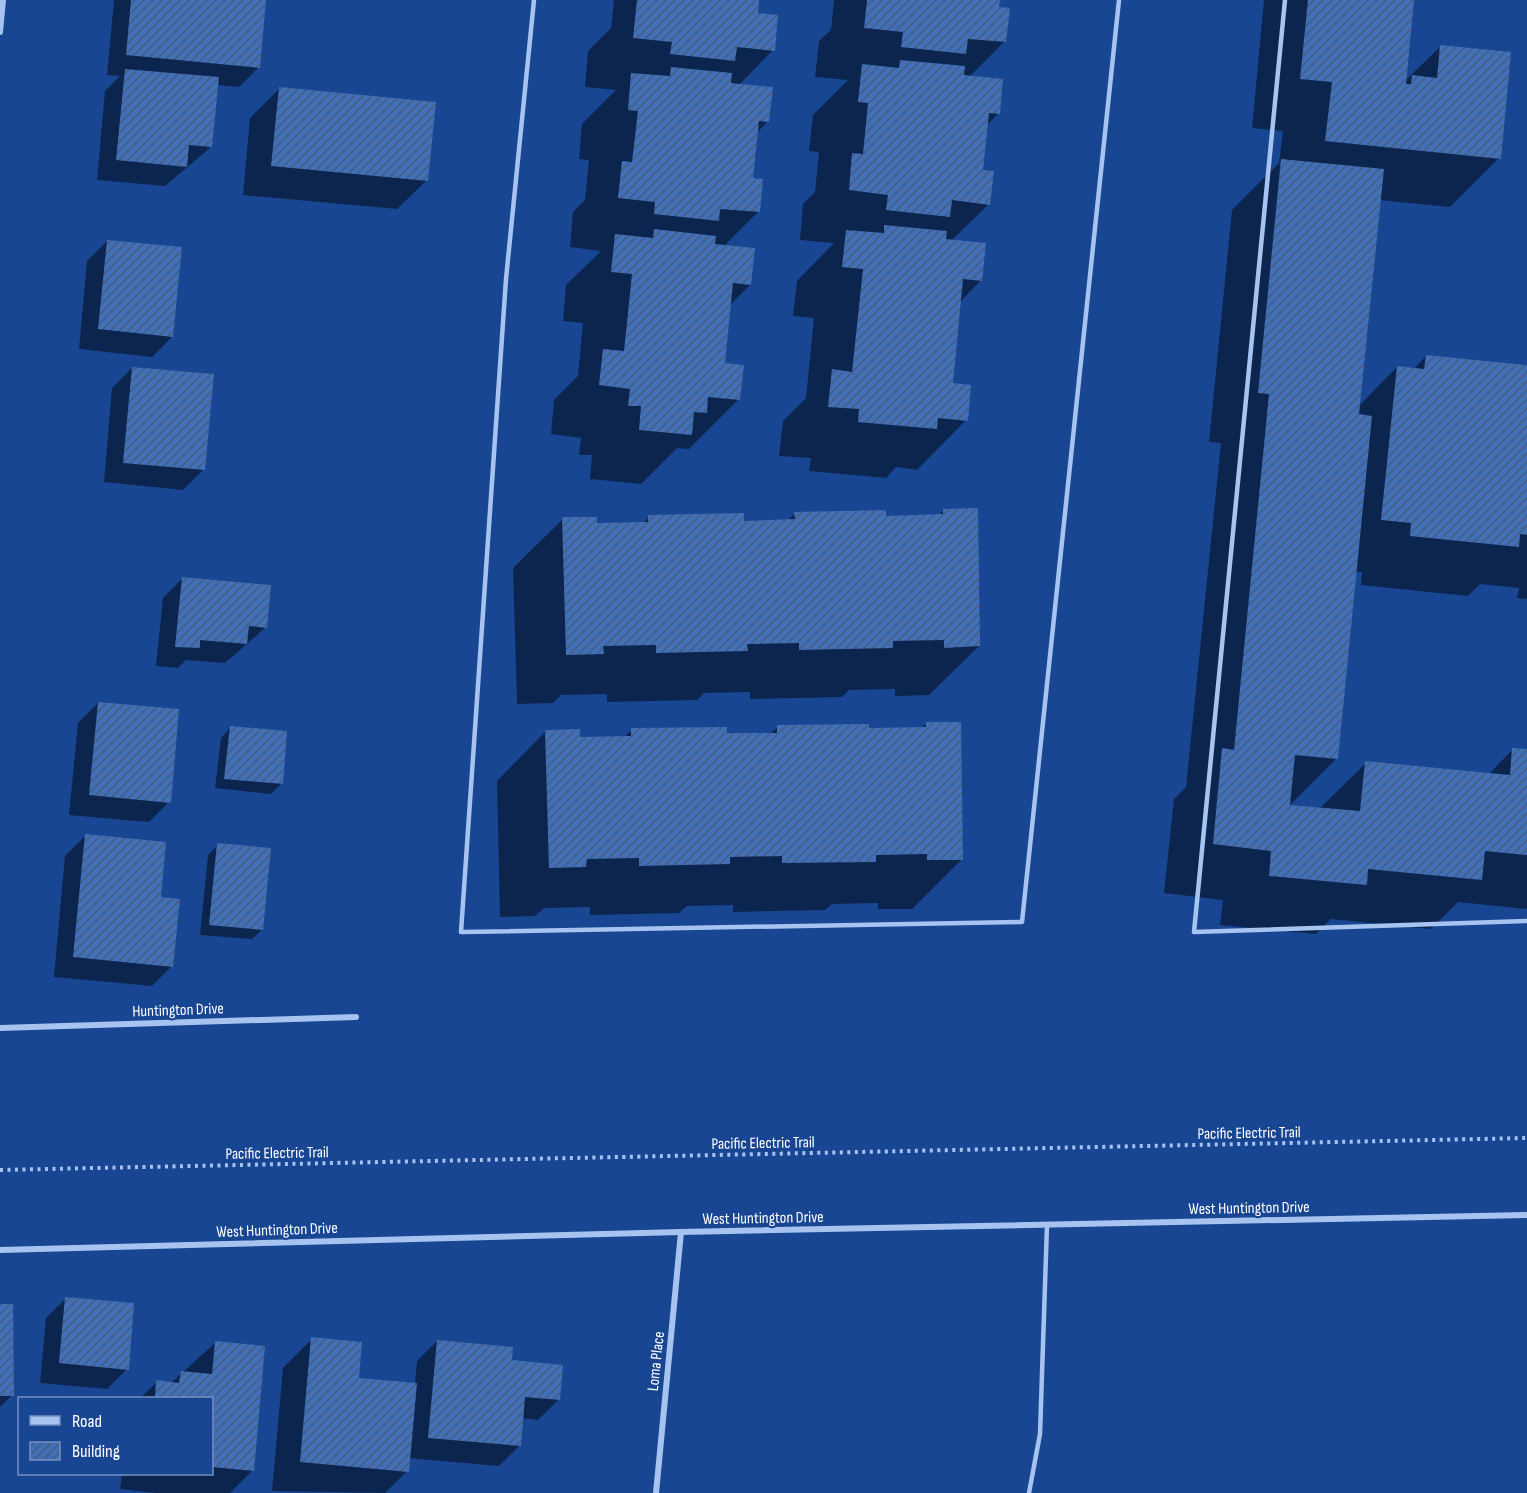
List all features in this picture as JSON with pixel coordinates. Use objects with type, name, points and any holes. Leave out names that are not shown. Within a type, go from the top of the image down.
[{"type":"street","points":[[0,32],[3,0]]},
{"type":"street","name":"Huntington Drive","points":[[0,1028],[356,1017]]},
{"type":"street","name":"West Huntington Drive","points":[[0,1250],[681,1232],[1527,1215]]},
{"type":"street","name":"Loma Place","points":[[656,1493],[681,1232]]},
{"type":"lane","points":[[534,0],[506,279],[461,932],[1022,922],[1119,0]]},
{"type":"lane","points":[[1285,0],[1194,932],[1527,921]]},
{"type":"lane","points":[[1029,1493],[1040,1434],[1047,1225]]},
{"type":"path","name":"Pacific Electric Trail","points":[[0,1170],[1527,1138]]},
{"type":"building","points":[[131,0],[266,0],[260,68],[126,55]]},
{"type":"building","points":[[637,0],[759,0],[758,13],[778,15],[775,51],[737,47],[735,61],[670,54],[672,42],[633,38]]},
{"type":"building","points":[[867,0],[1000,0],[999,7],[1010,8],[1006,42],[968,39],[966,54],[901,47],[903,32],[864,28]]},
{"type":"building","points":[[1308,0],[1414,0],[1406,84],[1411,84],[1412,75],[1437,78],[1440,45],[1511,52],[1501,159],[1325,141],[1332,82],[1300,79]]},
{"type":"building","points":[[900,60],[965,66],[964,75],[1003,79],[1000,114],[989,113],[983,170],[994,171],[990,205],[952,200],[950,217],[886,210],[888,195],[849,190],[852,153],[863,154],[868,103],[858,102],[862,64],[899,68]]},
{"type":"building","points":[[671,67],[732,73],[731,83],[773,87],[769,122],[759,121],[753,178],[763,179],[760,212],[720,209],[719,221],[654,214],[655,202],[618,198],[622,161],[632,162],[638,111],[628,110],[631,73],[670,76]]},
{"type":"building","points":[[125,69],[219,77],[212,147],[189,145],[187,167],[116,160]]},
{"type":"building","points":[[279,87],[436,102],[428,181],[271,166]]},
{"type":"building","points":[[1281,159],[1384,169],[1359,414],[1372,416],[1338,759],[1295,755],[1290,805],[1360,811],[1365,761],[1510,775],[1512,748],[1527,749],[1527,855],[1485,851],[1482,880],[1368,869],[1367,885],[1269,876],[1271,851],[1213,844],[1222,748],[1234,750],[1269,394],[1258,393]]},
{"type":"building","points":[[884,225],[947,231],[946,239],[986,243],[982,281],[963,279],[953,383],[971,385],[968,421],[938,418],[937,429],[858,422],[859,409],[828,407],[832,369],[852,372],[863,269],[842,267],[846,230],[884,233]]},
{"type":"building","points":[[654,229],[716,236],[715,244],[755,248],[751,285],[733,283],[725,363],[744,365],[740,400],[708,397],[707,413],[694,412],[692,435],[639,430],[641,406],[628,406],[630,389],[599,385],[603,349],[624,351],[632,274],[611,272],[615,234],[653,238]]},
{"type":"building","points":[[107,240],[182,247],[173,337],[98,329]]},
{"type":"building","points":[[1426,355],[1527,365],[1527,535],[1520,534],[1519,547],[1410,536],[1411,523],[1381,520],[1397,366],[1424,369]]},
{"type":"building","points":[[132,367],[214,374],[205,470],[123,463]]},
{"type":"building","points":[[978,508],[980,646],[944,648],[944,640],[893,641],[893,648],[799,650],[799,643],[747,644],[748,651],[656,653],[656,645],[603,646],[604,654],[566,655],[562,517],[597,517],[597,523],[648,522],[648,515],[744,513],[744,521],[795,519],[794,512],[886,510],[886,516],[943,514],[943,509]]},
{"type":"building","points":[[182,577],[271,585],[267,628],[249,626],[247,644],[200,640],[200,648],[175,647]]},
{"type":"building","points":[[98,702],[179,709],[171,803],[89,795]]},
{"type":"building","points":[[926,722],[961,722],[963,860],[927,860],[927,854],[876,855],[876,862],[782,863],[782,856],[730,857],[730,864],[639,866],[639,858],[587,859],[586,867],[549,868],[545,730],[580,729],[580,737],[631,736],[631,728],[727,727],[727,733],[777,733],[777,725],[869,724],[869,728],[926,727]]},
{"type":"building","points":[[230,726],[287,731],[283,784],[224,779]]},
{"type":"building","points":[[85,834],[166,842],[161,897],[180,899],[173,967],[73,957]]},
{"type":"building","points":[[217,843],[271,848],[263,930],[209,925]]},
{"type":"building","points":[[65,1297],[134,1303],[129,1370],[59,1363]]},
{"type":"building","points":[[0,1304],[13,1304],[14,1396],[0,1396]]},
{"type":"building","points":[[311,1337],[362,1342],[359,1378],[417,1383],[409,1472],[300,1462]]},
{"type":"building","points":[[437,1340],[513,1347],[512,1360],[563,1365],[560,1400],[525,1397],[521,1446],[428,1438]]},
{"type":"building","points":[[215,1341],[265,1346],[254,1471],[213,1467],[213,1397],[155,1397],[156,1380],[179,1383],[181,1371],[212,1374]]}]
